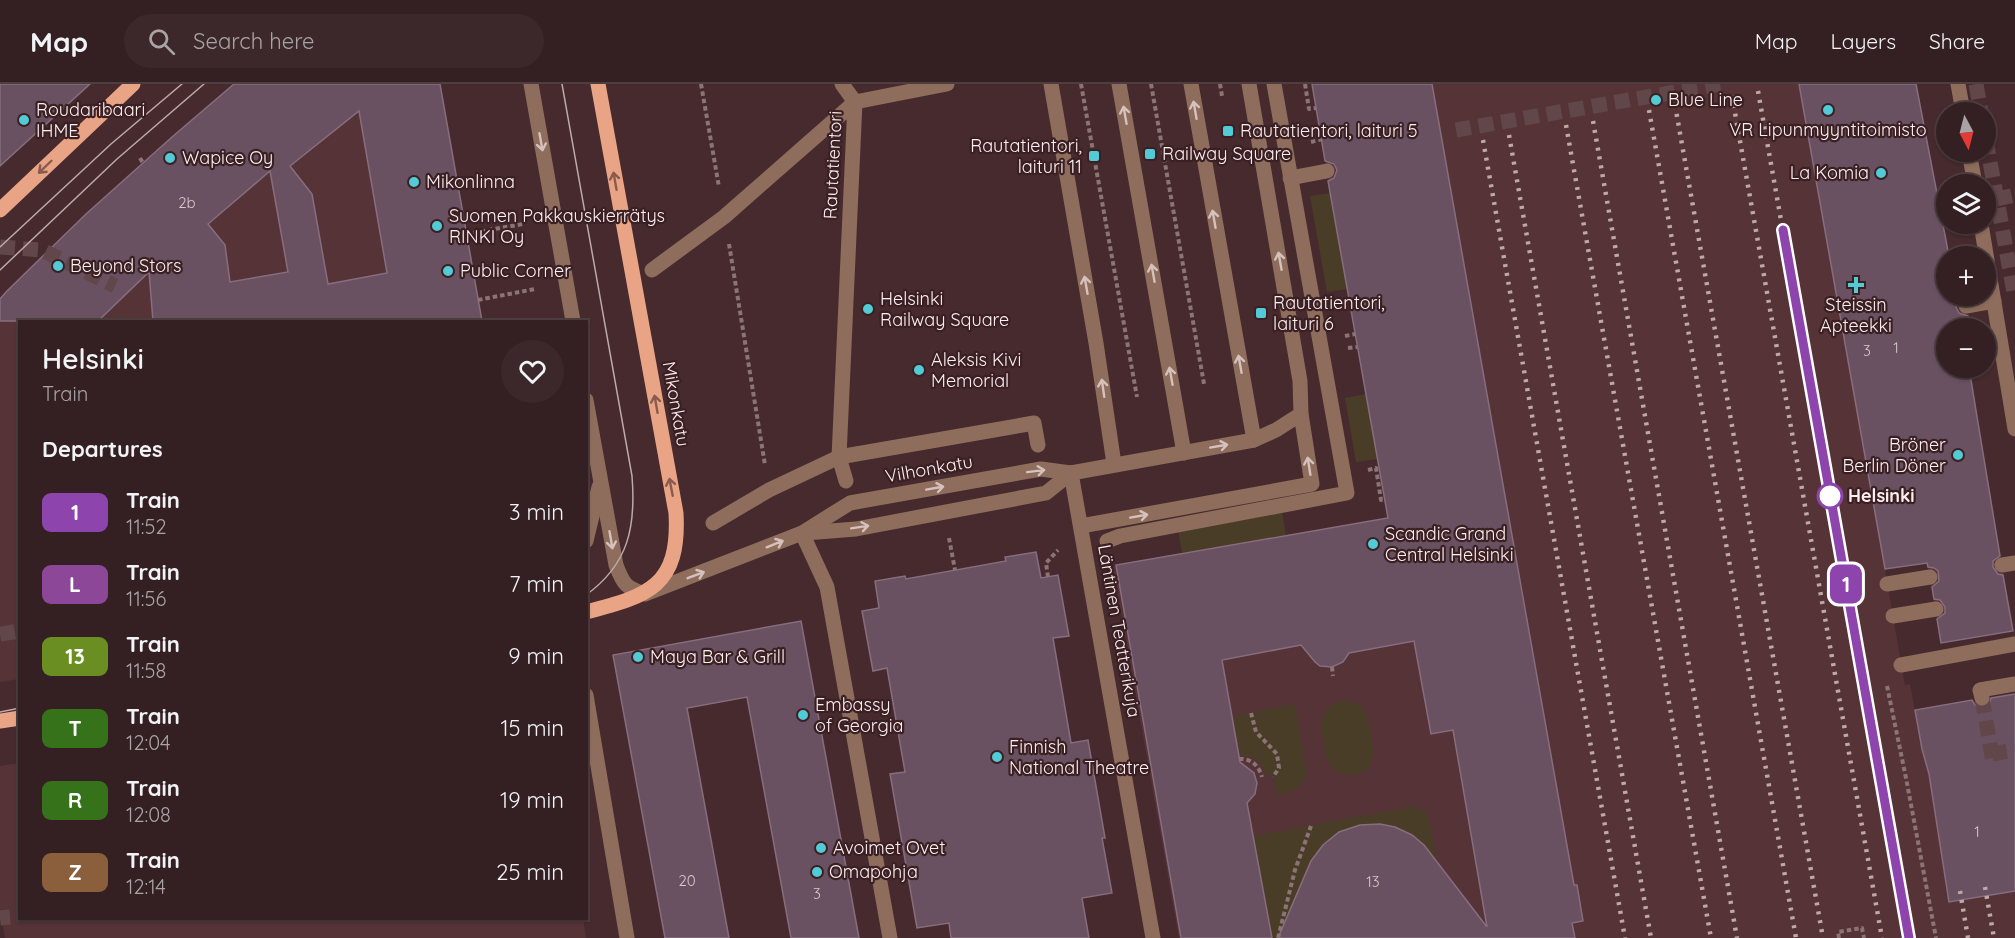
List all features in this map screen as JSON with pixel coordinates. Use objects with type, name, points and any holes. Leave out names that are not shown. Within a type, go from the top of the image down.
[{"type":"main road","points":[[0,210],[133,84]]},
{"type":"main road","name":"Mikonkatu","points":[[598,84],[676,513],[676,546],[671,562],[662,578],[645,594]]},
{"type":"main road","name":"Vilhonkatu","points":[[588,611],[645,594]]},
{"type":"main road","points":[[0,721],[18,718]]},
{"type":"street","points":[[531,84],[573,320]]},
{"type":"street","points":[[842,84],[855,102],[947,84]]},
{"type":"street","points":[[1051,84],[1094,331],[1114,464]]},
{"type":"street","points":[[1119,84],[1184,453]]},
{"type":"street","points":[[1191,84],[1254,440]]},
{"type":"street","points":[[1081,526],[1312,484],[1301,414],[1300,381],[1249,84]]},
{"type":"street","points":[[1107,541],[1120,536],[1304,505],[1347,493],[1327,345],[1290,178],[1292,145],[1278,111],[1274,84]]},
{"type":"street","points":[[1958,84],[1961,102]]},
{"type":"street","name":"Rautatientori","points":[[652,270],[724,217],[855,102]]},
{"type":"street","name":"Rautatientori","points":[[846,481],[839,457],[855,102]]},
{"type":"street","points":[[1290,178],[1327,171]]},
{"type":"street","points":[[1995,306],[2015,429]]},
{"type":"street","points":[[588,412],[616,565],[621,580],[631,590],[645,594]]},
{"type":"street","name":"Vilhonkatu","points":[[645,594],[802,533],[850,503],[1041,469],[1071,473],[1254,440],[1276,430],[1301,414]]},
{"type":"street","points":[[713,523],[769,490],[839,457],[1034,423],[1038,445]]},
{"type":"street","name":"Vilhonkatu","points":[[802,533],[856,529],[1046,493],[1071,473]]},
{"type":"street","name":"Läntinen Teatterikuja","points":[[1071,473],[1153,938]]},
{"type":"street","points":[[588,532],[600,481]]},
{"type":"street","points":[[802,533],[827,587],[890,938]]},
{"type":"street","points":[[1887,584],[1930,577]]},
{"type":"street","points":[[1893,616],[1936,609]]},
{"type":"street","points":[[1901,665],[2015,644]]},
{"type":"street","points":[[1982,698],[1980,690],[2015,684]]},
{"type":"street","points":[[588,707],[627,938]]},
{"type":"path","points":[[701,84],[769,490]]},
{"type":"path","points":[[1081,84],[1137,397]]},
{"type":"path","points":[[1151,84],[1204,384]]},
{"type":"path","points":[[1305,84],[1309,109],[1316,108]]},
{"type":"path","points":[[140,158],[143,163]]},
{"type":"path","points":[[466,234],[523,224]]},
{"type":"path","points":[[478,300],[535,289]]},
{"type":"path","points":[[1376,468],[1381,500]]},
{"type":"path","points":[[948,533],[955,570]]},
{"type":"path","points":[[1048,577],[1046,562],[1059,549]]},
{"type":"path","points":[[1332,667],[1334,676]]},
{"type":"path","points":[[1885,679],[1936,938]]},
{"type":"path","points":[[1251,713],[1256,732],[1272,747],[1280,761],[1274,777]]},
{"type":"path","points":[[1239,759],[1253,763],[1262,777]]},
{"type":"path","points":[[1278,938],[1295,870],[1311,826]]},
{"type":"path","points":[[1839,938],[1838,932],[1862,928],[1864,938]]},
{"type":"shaded area","points":[[234,84],[440,84],[482,320],[18,320],[18,679],[0,682],[0,299],[86,214]]},
{"type":"shaded area","points":[[1312,84],[1916,84],[1936,188],[1936,234],[1945,234],[1947,246],[1936,246],[1936,306],[1967,306],[1968,318],[1936,318],[1936,378],[1971,378],[2013,631],[1941,643],[1927,563],[1885,570],[1905,685],[1910,684],[1922,749],[2015,733],[2015,938],[1179,938],[1113,567],[1387,517]]},
{"type":"shaded area","points":[[1331,193],[1347,289],[1327,292],[1310,196]]},
{"type":"shaded area","points":[[1366,394],[1377,459],[1356,462],[1345,398]]},
{"type":"shaded area","points":[[1282,512],[1286,535],[1182,553],[1178,530]]},
{"type":"shaded area","points":[[1340,701],[1360,705],[1368,721],[1373,744],[1372,759],[1366,770],[1359,773],[1341,774],[1335,770],[1327,758],[1322,731],[1323,716],[1330,706]]},
{"type":"shaded area","points":[[1295,704],[1307,775],[1302,784],[1295,789],[1277,795],[1273,775],[1266,776],[1262,767],[1253,758],[1239,756],[1232,716]]},
{"type":"shaded area","points":[[18,763],[18,920],[583,920],[586,938],[5,938],[0,908],[0,766]]},
{"type":"shaded area","points":[[1410,807],[1420,808],[1428,814],[1438,866],[1418,840],[1390,826],[1360,825],[1345,830],[1327,841],[1312,860],[1310,938],[1272,938],[1253,836]]},
{"type":"building","points":[[0,84],[90,84],[0,166]]},
{"type":"building","points":[[234,84],[440,84],[482,320],[153,320],[149,272],[99,320],[0,321],[0,299],[86,214]],"holes":[[[359,111],[387,273],[328,284],[312,194],[290,166]],[[270,171],[288,272],[230,282],[225,245],[208,224]]]},
{"type":"building","name":"Scandic Grand Central Helsinki","points":[[1312,84],[1432,84],[1574,885],[1577,885],[1583,921],[1572,923],[1575,938],[1278,938],[1311,861],[1323,845],[1339,832],[1360,825],[1380,824],[1395,827],[1412,835],[1424,845],[1487,927],[1453,730],[1431,734],[1414,641],[1349,653],[1343,662],[1332,667],[1320,666],[1301,645],[1222,660],[1240,762],[1254,773],[1257,783],[1255,794],[1247,803],[1272,938],[1181,938],[1116,565],[1388,518],[1328,181],[1334,178],[1337,170],[1334,164],[1325,161]]},
{"type":"building","points":[[1799,84],[1916,84],[1936,188],[1936,234],[1945,234],[1947,246],[1936,246],[1936,306],[1956,306],[1959,313],[1968,318],[1936,318],[1936,378],[1971,378],[2000,556],[1993,561],[1993,567],[1998,574],[2003,575],[2013,631],[1941,643],[1937,619],[1945,613],[1945,607],[1940,600],[1934,599],[1932,587],[1939,581],[1938,571],[1928,567],[1927,563],[1885,569]]},
{"type":"building","name":"Finnish National Theatre","points":[[1036,552],[1041,578],[1058,575],[1069,636],[1053,638],[1071,743],[1088,740],[1112,893],[1082,898],[1089,938],[951,938],[949,923],[917,928],[890,774],[905,772],[887,668],[873,671],[862,611],[879,608],[875,581],[905,576],[906,579],[1006,561],[1005,557]]},
{"type":"building","points":[[801,621],[859,938],[791,938],[747,697],[687,708],[729,938],[665,938],[613,655]]},
{"type":"building","points":[[2015,694],[2015,891],[1949,902],[1929,774],[1915,710],[1972,700],[1975,705],[1984,708],[1989,705],[1991,698]]},
{"type":"tunnel","points":[[1456,130],[1721,84]]},
{"type":"tunnel","points":[[1976,84],[1979,102]]},
{"type":"tunnel","points":[[1990,162],[2015,298]]},
{"type":"tunnel","points":[[1997,199],[2015,195]]},
{"type":"tunnel","points":[[0,247],[42,250],[115,286]]},
{"type":"tunnel","points":[[0,634],[18,631]]},
{"type":"tunnel","points":[[1982,698],[1993,762]]},
{"type":"tunnel","points":[[1992,754],[2015,750]]},
{"type":"tunnel","points":[[0,918],[10,917]]},
{"type":"tram line","points":[[0,247],[111,144],[182,84]]},
{"type":"tram line","points":[[0,270],[117,159],[204,84]]},
{"type":"tram line","points":[[562,84],[632,476],[633,494],[631,527],[621,557],[612,570],[588,593]]},
{"type":"tram line","points":[[0,712],[18,708]]},
{"type":"railway","points":[[1758,91],[1909,938]]},
{"type":"railway","points":[[1732,96],[1882,938]]},
{"type":"railway","points":[[1675,105],[1823,938]]},
{"type":"railway","points":[[1649,110],[1796,938]]},
{"type":"railway","points":[[1593,121],[1737,938]]},
{"type":"railway","points":[[1566,125],[1711,938]]},
{"type":"railway","points":[[1509,135],[1651,938]]},
{"type":"railway","points":[[1483,140],[1625,938]]},
{"type":"railway","points":[[1985,887],[1994,938]]},
{"type":"railway","points":[[1960,891],[1968,938]]},
{"type":"train","name":"1","points":[[1783,230],[1909,938]]},
{"type":"place","name":"Blue Line","points":[[1656,100]]},
{"type":"place","name":"VR Lipunmyyntitoimisto","points":[[1828,110]]},
{"type":"place","name":"Roudaribaari IHME","points":[[24,120]]},
{"type":"place","name":"Rautatientori, laituri 5","points":[[1228,131]]},
{"type":"place","name":"Railway Square","points":[[1150,154]]},
{"type":"place","name":"Rautatientori, laituri 11","points":[[1094,156]]},
{"type":"place","name":"Wapice Oy","points":[[170,158]]},
{"type":"place","name":"La Komia","points":[[1881,173]]},
{"type":"place","name":"Mikonlinna","points":[[414,182]]},
{"type":"place","name":"Suomen Pakkauskierrätys RINKI Oy","points":[[437,226]]},
{"type":"place","name":"Beyond Stors","points":[[58,266]]},
{"type":"place","name":"Public Corner","points":[[448,271]]},
{"type":"place","name":"Steissin Apteekki","points":[[1856,285]]},
{"type":"place","name":"Helsinki Railway Square","points":[[868,309]]},
{"type":"place","name":"Rautatientori, laituri 6","points":[[1261,313]]},
{"type":"place","name":"Aleksis Kivi Memorial","points":[[919,370]]},
{"type":"place","name":"Bröner Berlin Döner","points":[[1958,455]]},
{"type":"place","name":"Helsinki","points":[[1830,496]]},
{"type":"place","name":"Scandic Grand Central Helsinki","points":[[1373,544]]},
{"type":"place","name":"Maya Bar & Grill","points":[[638,657]]},
{"type":"place","name":"Embassy of Georgia","points":[[803,715]]},
{"type":"place","name":"Finnish National Theatre","points":[[997,757]]},
{"type":"place","name":"Avoimet Ovet","points":[[821,848]]},
{"type":"place","name":"Omapohja","points":[[817,872]]}]
